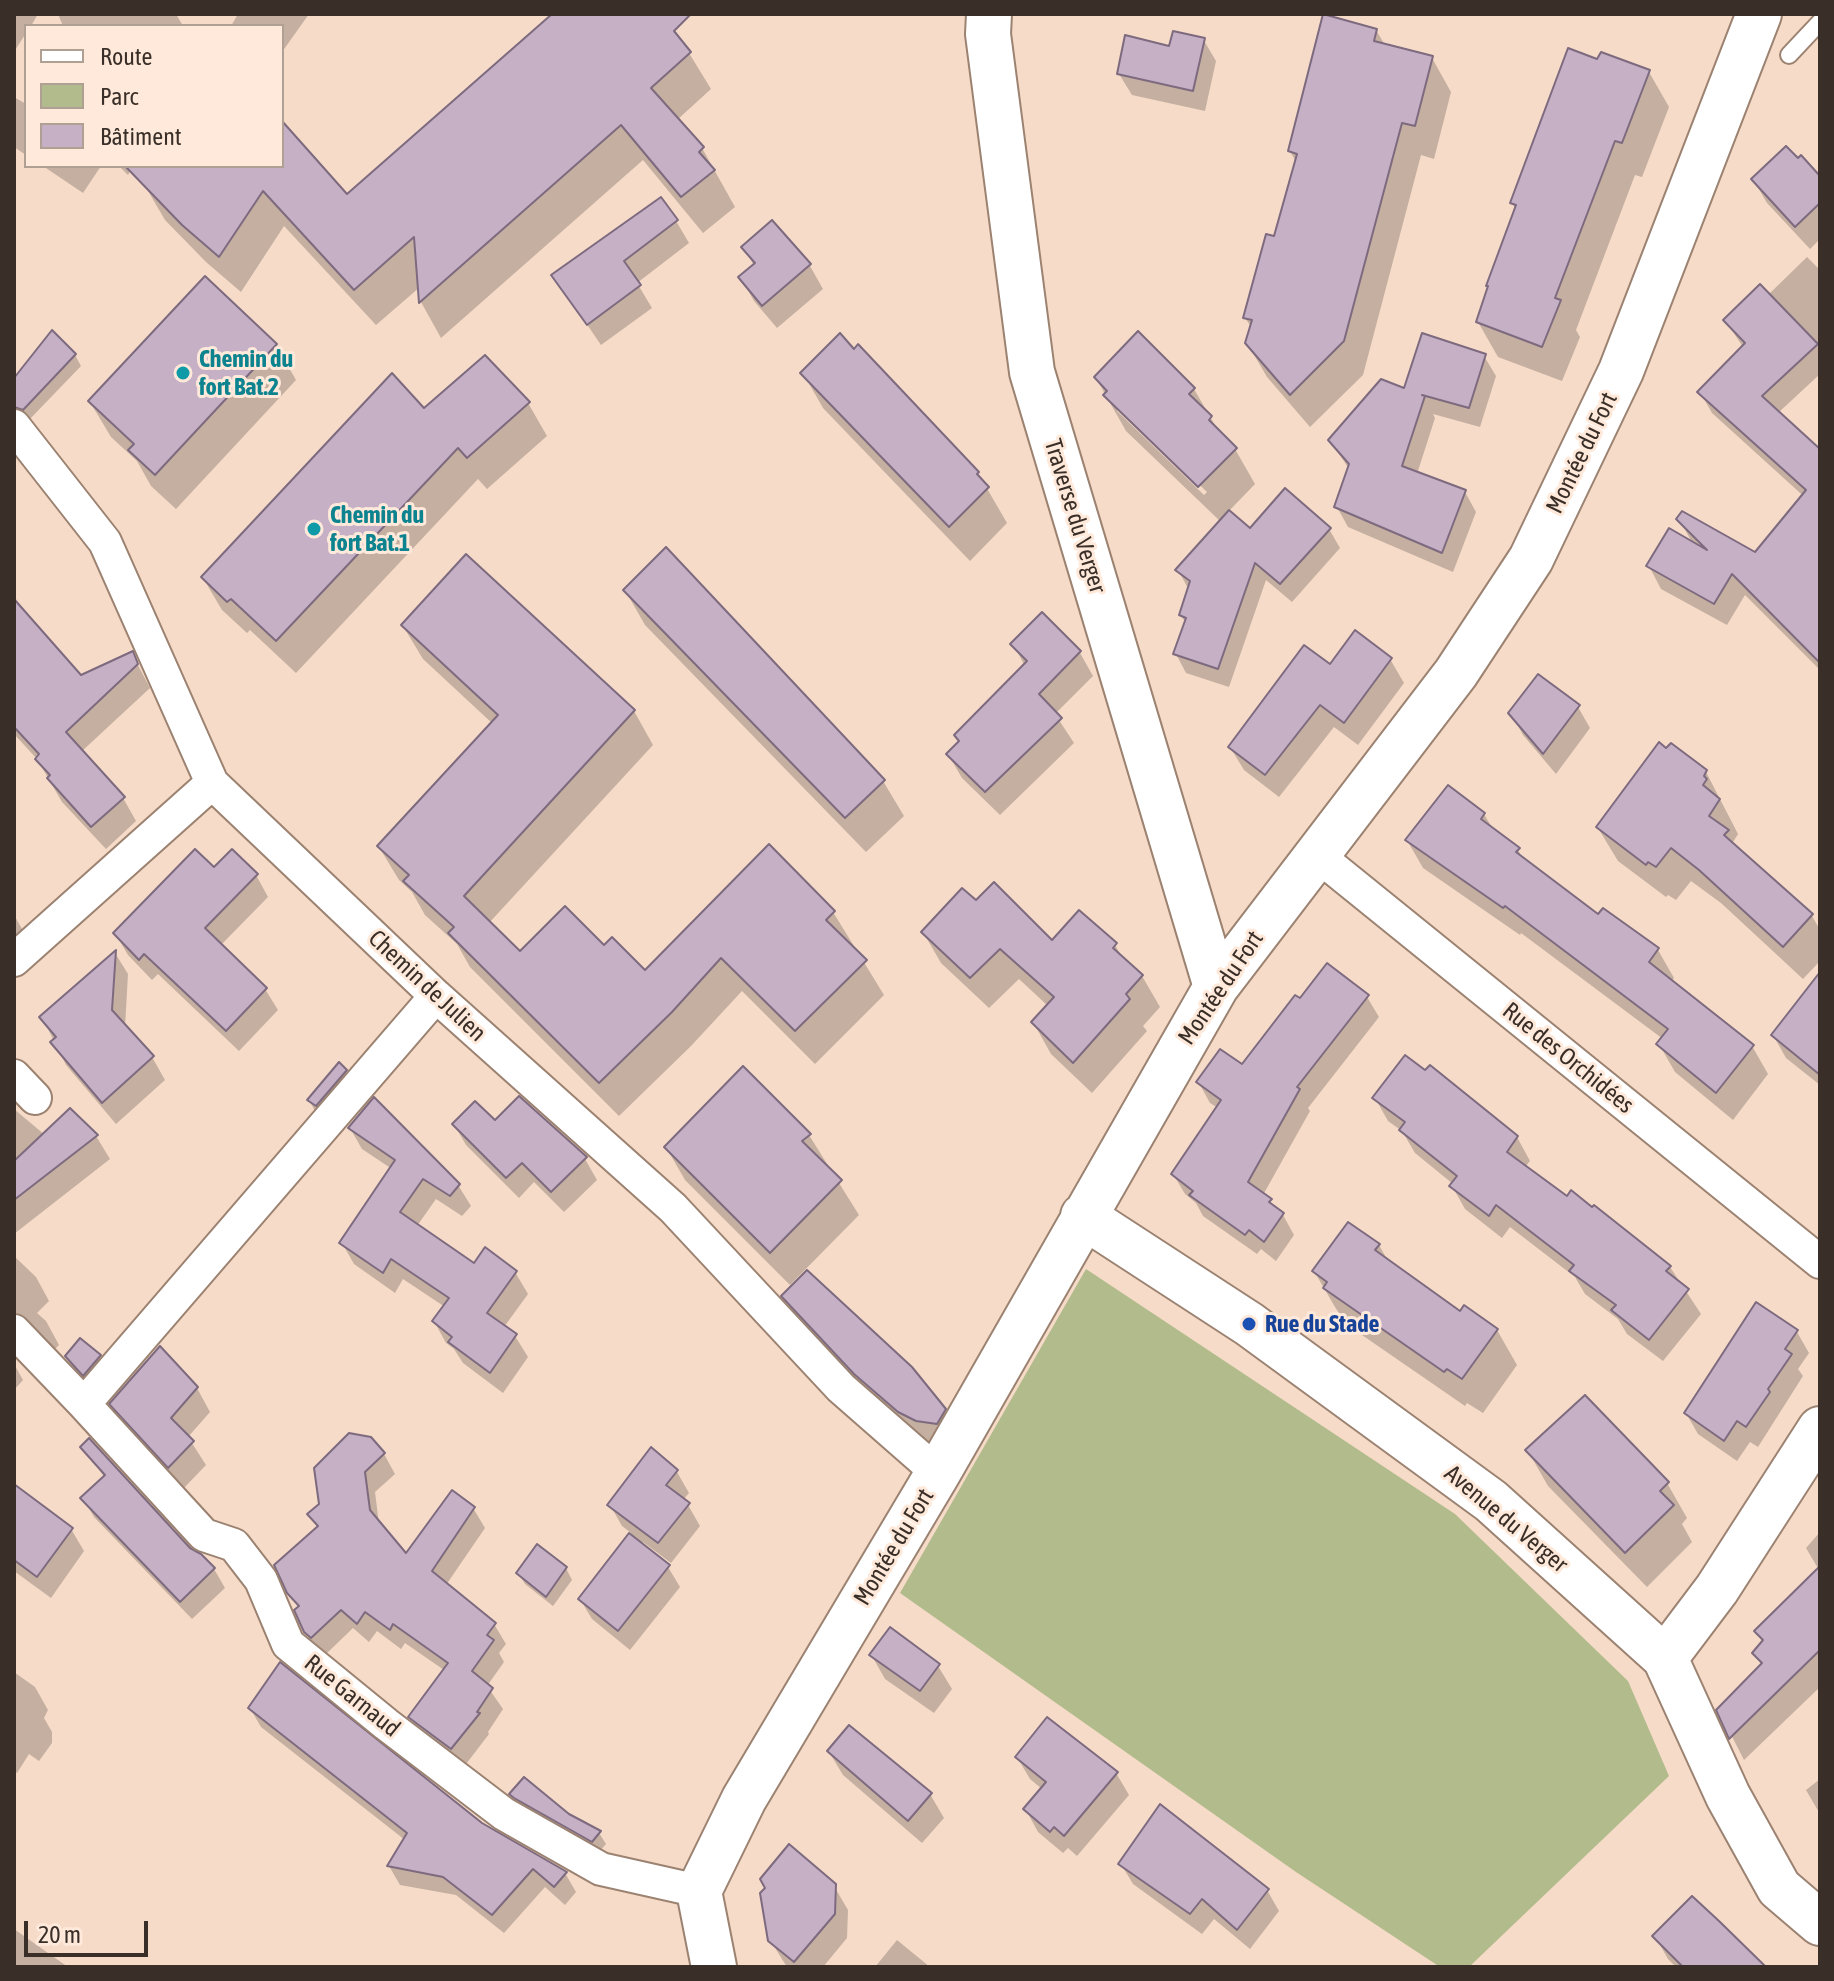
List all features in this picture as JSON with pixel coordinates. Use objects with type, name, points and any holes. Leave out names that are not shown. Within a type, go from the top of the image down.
[{"type":"street","name":"Montée du Fort","points":[[699,1891],[744,1799],[938,1473],[1216,987],[1456,673],[1531,559],[1621,371],[1757,17]]},
{"type":"street","name":"Traverse du Verger","points":[[985,21],[1032,372],[1216,987]]},
{"type":"street","name":"Chemin de Julien","points":[[14,426],[105,542],[212,783],[436,996],[673,1208],[841,1388],[938,1473]]},
{"type":"street","points":[[14,960],[212,783]]},
{"type":"street","name":"Rue des Orchidées","points":[[1317,855],[1820,1262]]},
{"type":"street","points":[[84,1404],[436,996]]},
{"type":"street","name":"Avenue du Verger","points":[[1083,1216],[1249,1324],[1491,1501],[1665,1658],[1728,1796],[1779,1888],[1820,1923]]},
{"type":"street","name":"Rue Garnaud","points":[[14,1331],[204,1535],[234,1545],[261,1580],[288,1644],[504,1814],[601,1869],[699,1891]]},
{"type":"street","points":[[1665,1658],[1717,1589],[1820,1429]]},
{"type":"street","points":[[699,1891],[714,1967]]},
{"type":"lane","points":[[1789,55],[1820,22]]},
{"type":"green space","points":[[1086,1269],[1455,1514],[1628,1681],[1669,1776],[1469,1967],[1440,1967],[1296,1872],[900,1593]]},
{"type":"building","points":[[552,14],[691,14],[674,31],[691,52],[651,88],[704,147],[699,152],[715,170],[681,197],[621,125],[419,303],[414,237],[354,290],[263,191],[219,257],[182,225],[127,168],[284,168],[284,123],[347,194]]},
{"type":"building","points":[[1323,14],[1377,29],[1374,41],[1433,56],[1415,126],[1402,123],[1344,341],[1290,395],[1245,343],[1252,320],[1243,318],[1266,234],[1274,236],[1297,154],[1288,151]]},
{"type":"building","points":[[1173,31],[1205,38],[1193,91],[1117,74],[1125,35],[1169,46]]},
{"type":"building","points":[[1568,48],[1597,59],[1601,52],[1650,70],[1622,143],[1615,141],[1555,298],[1561,300],[1542,347],[1476,322],[1516,205],[1510,203]]},
{"type":"building","points":[[1786,146],[1798,158],[1801,155],[1820,176],[1820,203],[1795,227],[1751,179]]},
{"type":"building","points":[[661,197],[678,220],[624,261],[641,285],[587,325],[551,275]]},
{"type":"building","points":[[772,220],[811,264],[762,306],[738,277],[755,263],[741,247]]},
{"type":"building","name":"Chemin du fort Bat.2","points":[[205,276],[277,344],[155,475],[128,450],[134,444],[88,401]]},
{"type":"building","points":[[1760,284],[1818,344],[1762,396],[1820,449],[1820,663],[1732,574],[1714,604],[1646,566],[1669,528],[1707,550],[1676,519],[1682,511],[1755,552],[1806,490],[1697,392],[1745,343],[1723,320]]},
{"type":"building","points":[[52,330],[76,354],[23,410],[14,407],[14,378]]},
{"type":"building","points":[[1138,331],[1195,388],[1189,394],[1212,416],[1209,420],[1237,448],[1198,487],[1103,395],[1107,391],[1094,377]]},
{"type":"building","points":[[840,333],[854,349],[858,344],[979,472],[977,474],[989,487],[949,527],[800,373]]},
{"type":"building","points":[[1422,333],[1486,354],[1469,408],[1422,395],[1425,396],[1402,466],[1466,490],[1442,553],[1334,507],[1349,464],[1328,440],[1381,379],[1404,388]]},
{"type":"building","name":"Chemin du fort Bat.1","points":[[485,355],[530,402],[467,458],[458,448],[276,641],[231,599],[227,602],[201,577],[392,373],[424,408]]},
{"type":"building","points":[[1285,488],[1331,528],[1280,584],[1255,563],[1218,669],[1173,654],[1186,618],[1179,615],[1190,581],[1175,570],[1229,510],[1250,528]]},
{"type":"building","points":[[666,547],[885,780],[845,818],[623,590]]},
{"type":"building","points":[[466,554],[635,710],[464,896],[520,951],[565,906],[604,945],[612,937],[645,970],[769,844],[835,911],[826,920],[867,960],[795,1031],[721,958],[672,1012],[599,1083],[448,933],[454,927],[403,881],[409,875],[377,846],[498,715],[401,625]]},
{"type":"building","points":[[14,599],[81,675],[133,651],[138,664],[66,732],[125,797],[91,827],[47,778],[50,775],[35,759],[39,754],[14,727]]},
{"type":"building","points":[[1042,612],[1081,651],[1039,694],[1062,718],[985,792],[946,754],[959,741],[954,735],[1027,661],[1010,644]]},
{"type":"building","points":[[1355,630],[1392,658],[1344,723],[1320,705],[1265,775],[1228,747],[1304,645],[1330,664]]},
{"type":"building","points":[[1538,674],[1580,705],[1543,754],[1508,713]]},
{"type":"building","points":[[1659,742],[1666,748],[1671,743],[1707,770],[1703,785],[1720,799],[1709,816],[1729,830],[1724,835],[1813,914],[1783,947],[1671,848],[1656,867],[1648,862],[1646,865],[1596,827]]},
{"type":"building","points":[[1448,785],[1485,813],[1481,819],[1520,848],[1516,852],[1598,914],[1603,908],[1659,948],[1649,962],[1754,1045],[1716,1093],[1656,1044],[1668,1029],[1505,906],[1503,908],[1405,840]]},
{"type":"building","points":[[195,849],[214,867],[232,849],[258,874],[205,928],[267,988],[226,1031],[144,954],[139,960],[113,933]]},
{"type":"building","points":[[994,882],[1052,940],[1079,910],[1117,943],[1113,948],[1143,975],[1126,994],[1130,999],[1073,1063],[1031,1022],[1054,997],[1000,949],[970,978],[921,932],[962,888],[976,900]]},
{"type":"building","points":[[116,950],[112,1010],[154,1056],[102,1103],[50,1042],[56,1037],[39,1017]]},
{"type":"building","points":[[1327,963],[1369,995],[1297,1087],[1300,1089],[1248,1182],[1272,1199],[1269,1202],[1284,1213],[1264,1242],[1249,1230],[1245,1235],[1189,1195],[1193,1191],[1171,1174],[1221,1100],[1196,1082],[1220,1049],[1242,1064],[1295,995],[1300,998]]},
{"type":"building","points":[[1820,972],[1820,1075],[1771,1035]]},
{"type":"building","points":[[1405,1055],[1425,1070],[1430,1065],[1518,1136],[1507,1152],[1567,1196],[1571,1190],[1592,1207],[1594,1205],[1671,1266],[1666,1271],[1689,1289],[1649,1340],[1611,1310],[1616,1305],[1569,1271],[1574,1265],[1496,1205],[1489,1216],[1449,1186],[1457,1176],[1399,1130],[1405,1122],[1372,1098]]},
{"type":"building","points":[[339,1062],[347,1070],[316,1106],[307,1100]]},
{"type":"building","points":[[743,1066],[811,1134],[802,1141],[842,1180],[770,1253],[664,1147]]},
{"type":"building","points":[[519,1096],[587,1157],[551,1192],[522,1163],[506,1178],[452,1124],[475,1101],[495,1120]]},
{"type":"building","points":[[374,1097],[460,1184],[450,1196],[423,1179],[400,1212],[474,1263],[485,1247],[517,1271],[487,1313],[517,1334],[490,1373],[448,1342],[452,1337],[432,1321],[449,1298],[391,1259],[383,1273],[339,1243],[395,1160],[348,1128]]},
{"type":"building","points":[[70,1108],[98,1135],[14,1200],[14,1161]]},
{"type":"building","points":[[1348,1222],[1380,1244],[1375,1250],[1460,1311],[1464,1305],[1498,1329],[1462,1379],[1447,1369],[1444,1372],[1323,1288],[1327,1282],[1312,1271]]},
{"type":"building","points":[[807,1270],[912,1367],[946,1409],[937,1424],[916,1421],[898,1412],[854,1374],[781,1296]]},
{"type":"building","points":[[1756,1302],[1798,1330],[1785,1349],[1792,1354],[1768,1389],[1770,1392],[1746,1427],[1737,1421],[1724,1441],[1684,1413]]},
{"type":"building","points":[[80,1338],[101,1355],[83,1376],[65,1356]]},
{"type":"building","points":[[160,1346],[198,1387],[171,1418],[194,1441],[168,1468],[109,1404]]},
{"type":"building","points":[[1585,1395],[1669,1482],[1660,1491],[1674,1505],[1625,1553],[1525,1450]]},
{"type":"building","points":[[349,1433],[371,1437],[385,1453],[365,1472],[370,1510],[406,1553],[452,1490],[475,1507],[432,1571],[496,1623],[487,1635],[494,1640],[472,1671],[493,1688],[477,1712],[480,1713],[451,1749],[408,1717],[448,1663],[393,1624],[390,1630],[365,1612],[357,1624],[341,1610],[311,1638],[304,1632],[294,1610],[299,1606],[287,1593],[274,1565],[318,1526],[307,1514],[319,1504],[314,1468]]},
{"type":"building","points":[[89,1438],[190,1548],[215,1568],[180,1602],[80,1498],[105,1475],[80,1447]]},
{"type":"building","points":[[651,1447],[678,1470],[666,1485],[690,1503],[658,1543],[607,1505]]},
{"type":"building","points":[[14,1484],[73,1528],[37,1577],[14,1560]]},
{"type":"building","points":[[629,1533],[670,1565],[618,1631],[578,1599]]},
{"type":"building","points":[[537,1544],[567,1567],[546,1597],[516,1573]]},
{"type":"building","points":[[1820,1566],[1820,1650],[1729,1739],[1716,1710],[1762,1663],[1752,1653],[1763,1640],[1754,1631]]},
{"type":"building","points":[[890,1627],[940,1664],[920,1691],[869,1655]]},
{"type":"building","points":[[280,1662],[482,1823],[567,1872],[554,1887],[533,1869],[492,1915],[443,1877],[387,1866],[407,1833],[248,1708]]},
{"type":"building","points":[[1047,1717],[1118,1772],[1064,1836],[1054,1827],[1050,1832],[1023,1809],[1046,1782],[1015,1757]]},
{"type":"building","points":[[849,1725],[932,1793],[908,1821],[827,1751]]},
{"type":"building","points":[[524,1777],[569,1814],[601,1831],[592,1842],[509,1794]]},
{"type":"building","points":[[1160,1804],[1269,1889],[1237,1930],[1202,1899],[1190,1914],[1118,1864]]},
{"type":"building","points":[[789,1844],[836,1884],[835,1914],[794,1962],[768,1941],[760,1893],[765,1888],[760,1879]]},
{"type":"building","points":[[1692,1896],[1766,1967],[1683,1967],[1652,1936]]},
{"type":"place","name":"Chemin du fort Bat.2","points":[[183,373]]},
{"type":"place","name":"Chemin du fort Bat.1","points":[[314,529]]},
{"type":"place","name":"Rue du Stade","points":[[1249,1324]]}]
